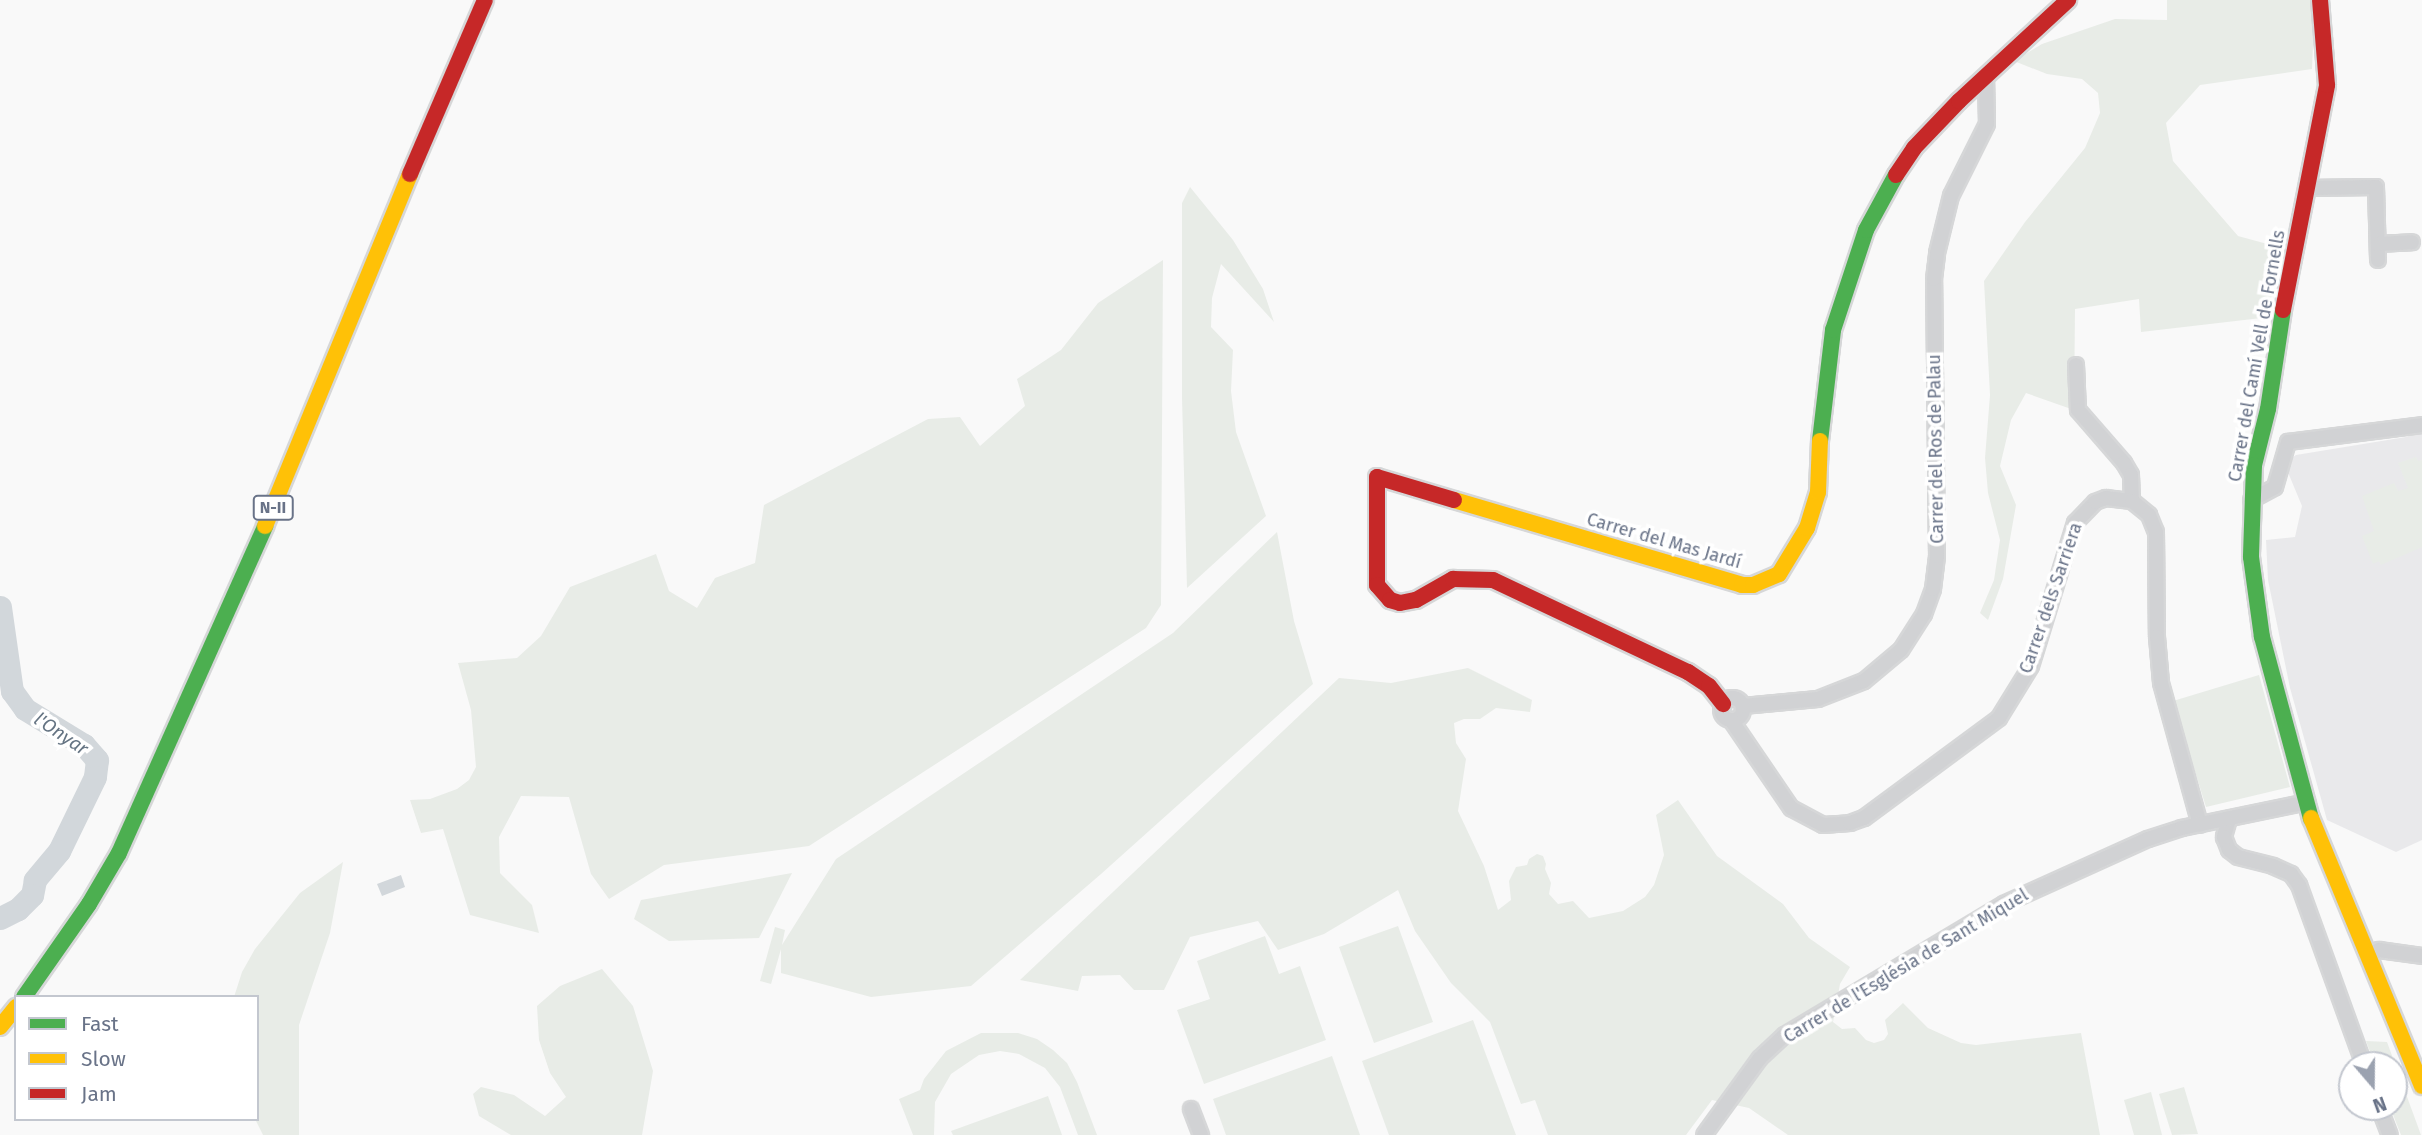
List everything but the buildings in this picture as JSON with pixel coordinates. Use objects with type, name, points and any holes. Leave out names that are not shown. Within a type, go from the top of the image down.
[{"type":"main road","name":"N-II","points":[[25,995],[89,904],[119,853],[151,786],[310,423],[376,253],[485,0]]},
{"type":"main road","name":"Carrer del Mas Jardí","points":[[1723,704],[1709,686],[1688,671],[1493,580],[1467,577],[1453,579],[1416,600],[1400,603],[1390,600],[1377,585],[1377,477],[1742,585],[1753,585],[1779,574],[1807,528],[1818,492],[1821,421],[1833,330],[1866,230],[1890,184],[1914,148],[2068,0]]},
{"type":"main road","name":"Carrer del Camí Vell de Fornells","points":[[2320,0],[2327,85],[2268,409],[2254,465],[2251,556],[2262,638],[2306,802],[2318,839],[2422,1086]]},
{"type":"main road","points":[[0,1027],[14,1010]]},
{"type":"street","name":"Carrer del Ros de Palau","points":[[1743,706],[1818,699],[1864,681],[1901,650],[1924,614],[1933,589],[1937,556],[1935,266],[1941,229],[1951,196],[1987,124],[1986,76]]},
{"type":"street","points":[[2307,188],[2376,187],[2378,260]]},
{"type":"street","points":[[2378,244],[2413,242]]},
{"type":"street","points":[[2076,365],[2078,410],[2084,421],[2124,463],[2130,475],[2132,501],[2148,515],[2155,532],[2159,671],[2166,710],[2200,825]]},
{"type":"street","points":[[2251,500],[2275,487],[2288,442],[2422,425]]},
{"type":"street","name":"Carrer dels Sarriera","points":[[1731,720],[1791,808],[1823,825],[1850,823],[1864,818],[1998,718],[2031,666],[2075,523],[2095,502],[2106,498],[2132,501]]},
{"type":"street","points":[[1733,698],[1743,706],[1739,717],[1731,720],[1722,712],[1723,704],[1733,698]]},
{"type":"street","name":"Carrer de l'Església de Sant Miquel","points":[[1710,1133],[1759,1058],[1796,1028],[2004,904],[2148,839],[2306,802]]},
{"type":"street","points":[[2228,819],[2224,837],[2229,850],[2238,857],[2273,866],[2291,874],[2299,886],[2359,1051]]},
{"type":"street","points":[[2368,956],[2379,950],[2422,956]]},
{"type":"street","points":[[1191,1110],[1200,1135]]},
{"type":"shaded area","points":[[2167,0],[2310,0],[2314,21],[2312,69],[2200,85],[2166,123],[2173,161],[2238,236],[2282,248],[2270,317],[2141,332],[2139,299],[2075,309],[2074,410],[2026,393],[2011,420],[2000,466],[2016,505],[2003,579],[1988,620],[1980,613],[1994,580],[2000,540],[1988,493],[1985,458],[1990,395],[1984,281],[2025,222],[2085,148],[2100,113],[2098,93],[2082,79],[2047,74],[2014,61],[2042,44],[2115,19],[2167,20]]},
{"type":"shaded area","points":[[1190,187],[1233,240],[1263,289],[1274,322],[1221,264],[1212,298],[1211,327],[1233,350],[1231,391],[1236,432],[1266,516],[1187,588],[1182,398],[1182,203]]},
{"type":"shaded area","points":[[1163,260],[1161,605],[1146,628],[809,846],[664,865],[609,899],[591,874],[569,797],[521,796],[499,837],[500,873],[532,905],[539,933],[470,915],[443,829],[421,833],[410,800],[430,799],[457,789],[469,780],[476,767],[471,710],[458,663],[517,658],[541,636],[570,587],[656,554],[669,591],[697,608],[715,578],[755,563],[764,505],[928,419],[960,417],[980,446],[1025,406],[1017,379],[1061,350],[1098,303]]},
{"type":"shaded area","points":[[2422,431],[2422,840],[2396,852],[2327,820],[2290,688],[2268,580],[2266,540],[2295,537],[2302,506],[2287,470],[2289,460],[2296,455],[2406,437]]},
{"type":"shaded area","points":[[2416,457],[2418,461],[2422,460],[2422,547],[2381,565],[2379,561],[2373,564],[2362,536],[2374,531],[2362,496],[2394,483],[2398,491],[2408,488],[2398,463]]},
{"type":"shaded area","points":[[1277,532],[1294,621],[1313,684],[1101,874],[971,986],[871,997],[781,973],[781,949],[771,984],[760,981],[775,927],[785,930],[782,945],[836,859],[1173,633]]},
{"type":"shaded area","points":[[1468,668],[1532,700],[1530,712],[1496,708],[1480,719],[1464,719],[1454,723],[1456,743],[1466,759],[1458,811],[1484,866],[1498,910],[1511,900],[1509,881],[1516,867],[1527,865],[1529,859],[1537,854],[1543,856],[1551,883],[1549,894],[1558,904],[1573,901],[1589,918],[1623,911],[1645,897],[1654,885],[1664,855],[1656,815],[1678,800],[1717,856],[1783,904],[1809,938],[1850,967],[1840,984],[1833,1022],[1842,1029],[1855,1028],[1866,1040],[1874,1043],[1884,1040],[1888,1034],[1885,1020],[1903,1003],[1928,1028],[1961,1043],[1976,1045],[2081,1033],[2100,1135],[1788,1135],[1749,1108],[1712,1100],[1686,1135],[1548,1135],[1535,1100],[1521,1104],[1490,1022],[1451,983],[1415,931],[1398,890],[1324,934],[1278,950],[1258,921],[1190,937],[1164,990],[1134,990],[1120,975],[1082,976],[1078,991],[1020,980],[1339,678],[1391,683]]},
{"type":"shaded area","points":[[2259,675],[2290,787],[2206,807],[2173,701]]},
{"type":"shaded area","points":[[343,862],[330,933],[299,1025],[299,1135],[263,1135],[256,1121],[259,1121],[259,995],[235,995],[242,972],[255,949],[300,893]]},
{"type":"shaded area","points":[[792,873],[759,938],[669,941],[634,919],[641,900]]},
{"type":"shaded area","points":[[401,875],[405,887],[382,896],[377,884]]},
{"type":"shaded area","points":[[1398,926],[1433,1022],[1374,1043],[1339,947]]},
{"type":"shaded area","points":[[1265,936],[1279,974],[1300,966],[1326,1040],[1204,1084],[1177,1010],[1210,999],[1197,961]]},
{"type":"shaded area","points":[[602,969],[633,1006],[653,1071],[642,1135],[511,1135],[479,1116],[473,1094],[481,1087],[514,1095],[545,1116],[566,1097],[550,1073],[539,1040],[537,1006],[560,986]]},
{"type":"shaded area","points":[[1473,1020],[1516,1135],[1389,1135],[1362,1061]]},
{"type":"shaded area","points":[[981,1033],[1018,1033],[1037,1039],[1053,1050],[1067,1063],[1077,1082],[1097,1135],[1078,1135],[1060,1087],[1045,1068],[1019,1054],[1000,1051],[979,1055],[951,1074],[935,1102],[934,1135],[913,1135],[899,1099],[920,1090],[924,1079],[946,1051]]},
{"type":"shaded area","points":[[2366,1041],[2387,1042],[2390,1051],[2370,1051]]},
{"type":"shaded area","points":[[1332,1056],[1360,1135],[1226,1135],[1213,1099]]},
{"type":"shaded area","points":[[2184,1087],[2198,1134],[2172,1135],[2159,1094]]},
{"type":"shaded area","points":[[2151,1092],[2162,1135],[2134,1135],[2124,1100]]},
{"type":"shaded area","points":[[1048,1096],[1062,1135],[953,1135],[951,1131]]},
{"type":"shaded area","points":[[2408,1099],[2421,1135],[2401,1135],[2396,1121],[2408,1121]]},
{"type":"waterway","name":"l'Onyar","points":[[0,607],[12,691],[25,709],[84,745],[97,760],[95,777],[59,851],[35,880],[32,895],[18,909],[0,918]]},
{"type":"traffic: fast","points":[[1820,441],[1833,330],[1866,230],[1896,175]]},
{"type":"traffic: fast","points":[[2283,310],[2268,409],[2254,465],[2251,557],[2262,637],[2311,818]]},
{"type":"traffic: fast","points":[[25,995],[89,904],[119,853],[265,526]]},
{"type":"traffic: slow","points":[[265,526],[410,174]]},
{"type":"traffic: slow","points":[[1454,500],[1742,585],[1753,585],[1779,574],[1807,528],[1818,492],[1820,441]]},
{"type":"traffic: slow","points":[[2311,818],[2422,1086]]},
{"type":"traffic: slow","points":[[0,1027],[14,1010]]},
{"type":"traffic: jam","points":[[410,174],[485,0]]},
{"type":"traffic: jam","points":[[1896,175],[1914,148],[1959,101],[2068,0]]},
{"type":"traffic: jam","points":[[2283,310],[2327,85],[2320,0]]},
{"type":"traffic: jam","points":[[1454,500],[1377,477],[1377,585],[1390,600],[1400,603],[1416,600],[1453,579],[1493,580],[1688,672],[1709,686],[1723,704]]}]
